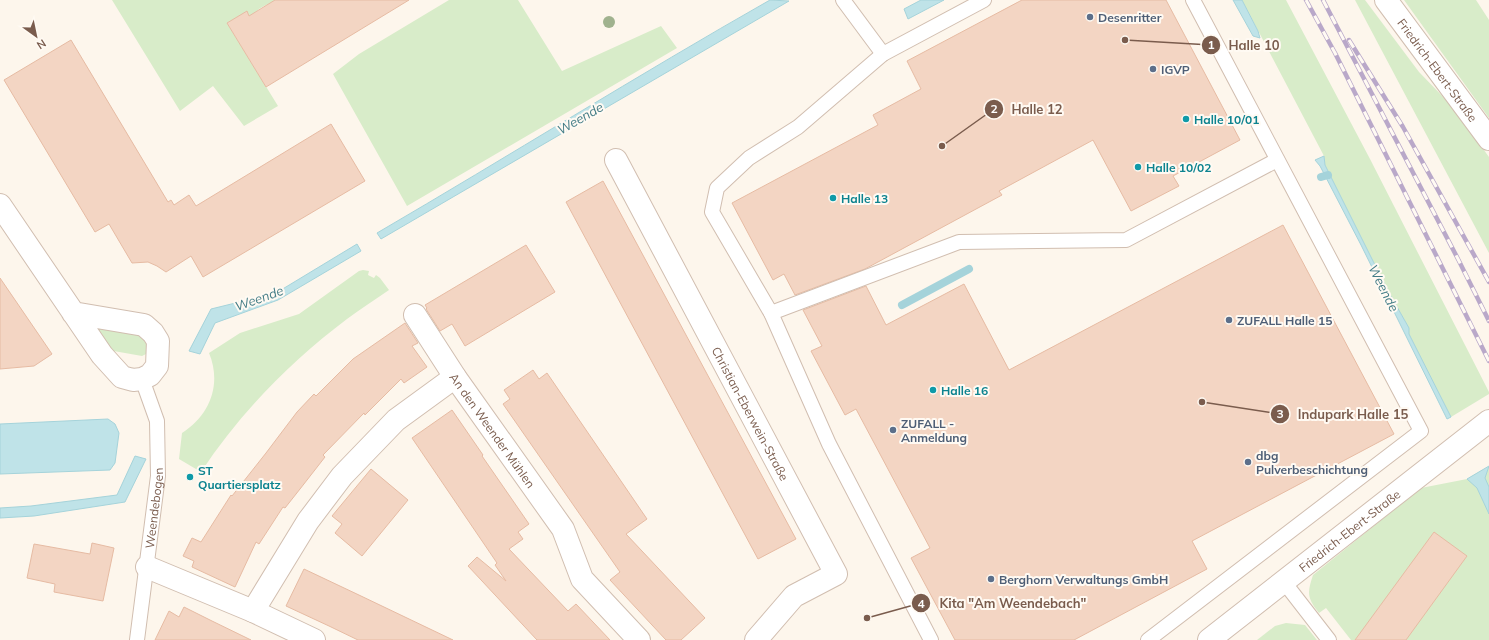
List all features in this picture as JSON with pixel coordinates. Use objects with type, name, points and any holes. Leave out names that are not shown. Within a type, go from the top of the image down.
[{"type":"street","name":"Friedrich-Ebert-Straße","points":[[1386,0],[1489,139]]},
{"type":"street","name":"Christian-Eberwein-Straße","points":[[616,160],[836,574],[794,596],[756,640]]},
{"type":"street","points":[[0,205],[73,313],[102,355],[122,377],[133,380],[142,379],[150,375],[157,366],[158,341],[153,333],[144,325],[73,313]]},
{"type":"street","points":[[415,314],[455,376]]},
{"type":"street","name":"An den Weender Mühlen","points":[[253,611],[308,521],[342,476],[396,420],[455,376],[563,529],[582,579],[639,640]]},
{"type":"street","name":"Friedrich-Ebert-Straße","points":[[1209,640],[1489,421]]},
{"type":"street","points":[[147,567],[253,611],[314,640]]},
{"type":"lane","points":[[843,0],[883,54]]},
{"type":"lane","points":[[931,640],[829,444],[771,313],[712,212],[717,188],[749,158],[798,127],[883,54],[984,0]]},
{"type":"lane","points":[[1148,640],[1421,431],[1193,0]]},
{"type":"lane","points":[[771,313],[959,242],[1126,240],[1277,160]]},
{"type":"lane","name":"Weendebogen","points":[[137,640],[158,476],[157,421],[142,379]]},
{"type":"lane","points":[[1284,582],[1329,640]]},
{"type":"green space","points":[[112,0],[282,0],[260,8],[251,18],[247,12],[227,23],[278,106],[244,126],[213,86],[180,111]]},
{"type":"green space","points":[[449,0],[518,0],[562,71],[661,26],[677,48],[407,206],[333,74],[359,54]]},
{"type":"green space","points":[[1242,0],[1286,0],[1370,159],[1489,392],[1489,394],[1451,417],[1409,334],[1409,328],[1388,291],[1325,165],[1324,156]]},
{"type":"green space","points":[[1355,0],[1365,0],[1419,72],[1450,104],[1489,157],[1489,253]]},
{"type":"green space","points":[[1404,0],[1476,0],[1489,20],[1489,118]]},
{"type":"green space","points":[[359,271],[369,271],[368,275],[374,278],[376,275],[380,278],[389,290],[352,315],[286,371],[232,429],[201,472],[179,459],[182,433],[192,426],[200,417],[211,398],[214,387],[214,376],[213,365],[209,353],[240,333],[299,314]]},
{"type":"green space","points":[[92,324],[143,336],[149,345],[148,353],[142,356],[108,350]]},
{"type":"green space","points":[[1489,466],[1489,640],[1351,640],[1326,608],[1319,613],[1312,603],[1309,595],[1313,575],[1421,488],[1467,479]]},
{"type":"green space","points":[[1286,623],[1305,625],[1317,640],[1257,640],[1275,626]]},
{"type":"water","points":[[770,0],[789,1],[381,239],[377,233],[671,57]]},
{"type":"water","points":[[921,0],[944,0],[908,19],[904,9]]},
{"type":"water","points":[[1233,0],[1242,0],[1260,38],[1253,36]]},
{"type":"water","points":[[1324,156],[1325,165],[1388,291],[1409,328],[1409,334],[1451,417],[1447,419],[1361,245],[1320,166],[1315,160]]},
{"type":"water","points":[[357,244],[361,251],[278,300],[215,323],[200,354],[189,351],[211,309],[276,293]]},
{"type":"water","points":[[108,419],[115,424],[119,433],[115,463],[110,470],[0,474],[0,424]]},
{"type":"water","points":[[135,456],[146,459],[125,502],[34,516],[0,518],[0,508],[31,506],[117,495]]},
{"type":"water","points":[[1489,466],[1485,478],[1489,487],[1489,514],[1477,488],[1467,479]]},
{"type":"building","points":[[275,0],[409,0],[266,87],[227,23],[247,11],[249,16]]},
{"type":"building","points":[[1022,0],[1166,0],[1240,140],[1173,176],[1179,186],[1131,211],[1093,140],[999,191],[1002,195],[865,269],[795,295],[784,274],[773,280],[732,203],[878,125],[873,115],[921,89],[907,61]]},
{"type":"building","points":[[71,40],[168,202],[171,200],[174,205],[189,195],[196,206],[331,124],[365,181],[203,277],[191,256],[166,272],[148,262],[132,263],[109,224],[95,232],[4,80]]},
{"type":"building","points":[[603,181],[796,539],[758,559],[566,202]]},
{"type":"building","points":[[1283,225],[1394,434],[1192,541],[1207,569],[1074,640],[955,640],[911,558],[930,548],[856,409],[845,415],[811,351],[822,346],[803,310],[866,286],[886,325],[964,284],[1009,370]]},
{"type":"building","points":[[526,245],[555,292],[465,346],[452,324],[440,331],[425,305]]},
{"type":"building","points":[[0,278],[52,354],[34,366],[0,369]]},
{"type":"building","points":[[405,323],[418,343],[412,346],[427,367],[404,383],[401,379],[365,415],[364,413],[323,455],[325,457],[285,508],[283,507],[259,544],[256,542],[235,587],[192,567],[194,561],[183,556],[192,538],[201,542],[231,495],[232,496],[297,412],[314,394],[316,396],[353,359]]},
{"type":"building","points":[[533,370],[539,379],[547,373],[647,519],[626,534],[705,618],[681,640],[666,640],[610,580],[620,572],[503,404],[510,399],[504,390]]},
{"type":"building","points":[[452,410],[529,524],[518,532],[523,539],[509,549],[568,611],[576,604],[610,640],[537,640],[468,566],[477,557],[506,581],[495,565],[497,563],[412,438]]},
{"type":"building","points":[[371,469],[408,500],[362,556],[335,533],[342,524],[332,516]]},
{"type":"building","points":[[1434,532],[1467,556],[1406,640],[1355,640]]},
{"type":"building","points":[[92,543],[114,548],[103,601],[54,592],[55,584],[27,578],[34,544],[90,554]]},
{"type":"building","points":[[304,569],[453,640],[358,640],[286,606]]},
{"type":"building","points":[[184,607],[251,640],[155,640],[169,611],[179,617]]},
{"type":"waterway","name":"Weende","points":[[1321,177],[1328,175]]},
{"type":"waterway","points":[[902,305],[969,269]]},
{"type":"railway","points":[[1306,0],[1335,53],[1489,361]]},
{"type":"railway","points":[[1323,0],[1489,321]]},
{"type":"railway","points":[[1349,40],[1403,127],[1489,282]]},
{"type":"place","name":"Desenritter","points":[[1090,17]]},
{"type":"place","name":"Halle 10","points":[[1125,40]]},
{"type":"place","name":"IGVP","points":[[1153,69]]},
{"type":"place","name":"Halle 10/01","points":[[1186,119]]},
{"type":"place","name":"Halle 12","points":[[942,146]]},
{"type":"place","name":"Halle 10/02","points":[[1138,167]]},
{"type":"place","name":"Halle 13","points":[[833,198]]},
{"type":"place","name":"ZUFALL Halle 15","points":[[1229,320]]},
{"type":"place","name":"Halle 16","points":[[933,390]]},
{"type":"place","name":"Indupark Halle 15","points":[[1202,402]]},
{"type":"place","name":"ZUFALL - Anmeldung","points":[[893,430]]},
{"type":"place","name":"dbg Pulverbeschichtung","points":[[1248,462]]},
{"type":"place","name":"ST Quartiersplatz","points":[[190,477]]},
{"type":"place","name":"Berghorn Verwaltungs GmbH","points":[[991,579]]},
{"type":"place","name":"Kita \"Am Weendebach\"","points":[[867,618]]}]
